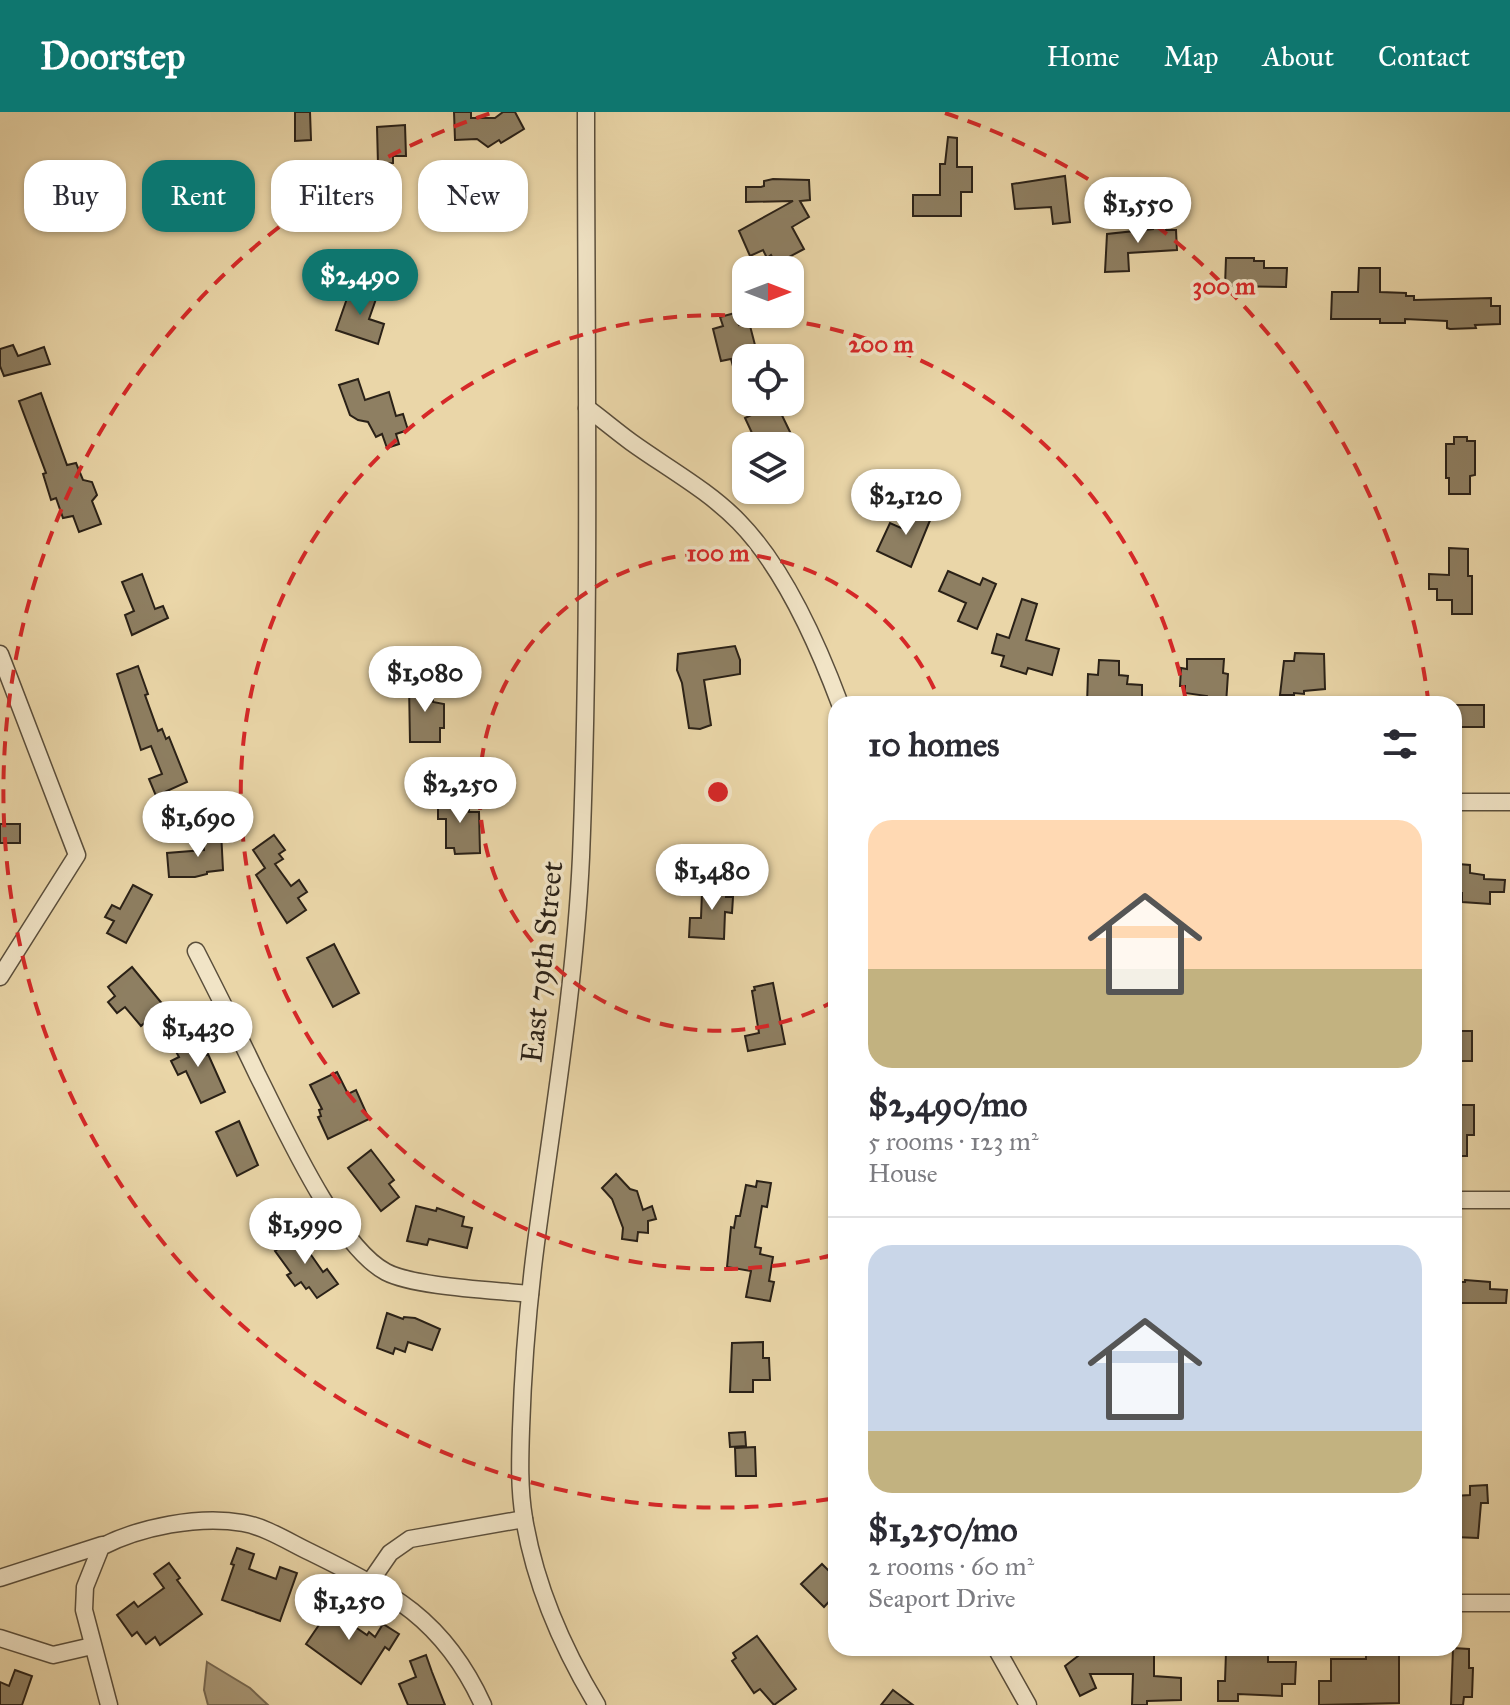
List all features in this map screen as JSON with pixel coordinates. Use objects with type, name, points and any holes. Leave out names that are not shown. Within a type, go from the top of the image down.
[{"type":"street","name":"East 79th Street","points":[[586,112],[585,766],[567,1016],[530,1294],[521,1438],[524,1519],[546,1601],[571,1661],[597,1705]]},
{"type":"street","points":[[587,408],[709,496],[754,539],[768,556],[793,599],[838,696]]},
{"type":"street","points":[[0,654],[77,855],[0,977]]},
{"type":"street","points":[[1462,802],[1510,802]]},
{"type":"street","points":[[196,951],[298,1156],[364,1256],[388,1273],[409,1280],[530,1294]]},
{"type":"street","points":[[1462,1200],[1510,1200]]},
{"type":"street","points":[[370,1582],[390,1553],[410,1539],[524,1519]]},
{"type":"street","points":[[0,1578],[183,1522],[213,1520],[245,1523],[370,1582],[411,1608],[456,1656],[483,1705]]},
{"type":"street","points":[[102,1545],[85,1587],[84,1610],[109,1705]]},
{"type":"street","points":[[1462,1603],[1510,1603]]},
{"type":"street","points":[[0,1638],[53,1655],[92,1646]]},
{"type":"street","points":[[1000,1656],[1028,1705]]},
{"type":"shaded area","points":[[207,1662],[250,1688],[268,1705],[208,1705],[204,1690]]},
{"type":"building","points":[[295,112],[310,112],[311,140],[295,141]]},
{"type":"building","points":[[454,112],[471,112],[471,118],[495,118],[503,112],[515,112],[524,129],[488,147],[477,139],[455,140]]},
{"type":"building","points":[[405,125],[406,156],[378,160],[377,127]]},
{"type":"building","points":[[948,137],[957,138],[957,167],[972,167],[972,192],[961,192],[961,216],[913,216],[913,195],[940,195],[940,164],[945,164]]},
{"type":"building","points":[[1065,176],[1070,222],[1053,224],[1051,207],[1015,209],[1012,184]]},
{"type":"building","points":[[809,180],[810,200],[800,201],[809,217],[792,227],[804,249],[791,256],[766,256],[763,250],[750,256],[739,231],[793,201],[746,202],[746,187],[764,186],[764,181]]},
{"type":"building","points":[[1153,221],[1166,221],[1166,230],[1176,230],[1177,250],[1128,253],[1129,271],[1105,272],[1107,234],[1153,229]]},
{"type":"building","points":[[1226,258],[1254,258],[1254,261],[1264,261],[1264,268],[1287,268],[1286,287],[1225,286]]},
{"type":"building","points":[[1359,268],[1380,268],[1380,292],[1406,293],[1406,296],[1414,296],[1414,300],[1491,298],[1491,306],[1500,306],[1500,324],[1450,329],[1447,328],[1447,321],[1405,319],[1405,323],[1380,323],[1380,319],[1331,319],[1332,292],[1358,292]]},
{"type":"building","points":[[351,287],[377,296],[369,319],[384,324],[378,344],[336,330]]},
{"type":"building","points":[[732,314],[732,328],[751,328],[755,344],[732,344],[732,363],[731,359],[721,361],[713,329],[723,326],[720,317]]},
{"type":"building","points":[[13,345],[18,356],[44,347],[50,364],[4,376],[0,366],[0,349]]},
{"type":"building","points":[[358,379],[365,400],[389,392],[396,416],[403,414],[408,430],[396,434],[399,444],[387,448],[382,434],[376,437],[368,422],[350,415],[339,385]]},
{"type":"building","points":[[41,393],[67,465],[76,463],[83,480],[92,482],[97,495],[92,501],[101,524],[79,532],[73,516],[63,518],[56,498],[51,500],[43,474],[46,473],[19,401]]},
{"type":"building","points":[[782,416],[790,432],[752,432],[745,418]]},
{"type":"building","points":[[1454,437],[1467,437],[1467,441],[1475,441],[1475,475],[1470,476],[1470,494],[1449,494],[1446,444],[1454,444]]},
{"type":"building","points":[[912,505],[933,513],[911,567],[877,551],[890,523],[901,528]]},
{"type":"building","points":[[1449,548],[1468,549],[1472,614],[1452,614],[1452,600],[1437,600],[1437,589],[1429,589],[1429,574],[1449,575]]},
{"type":"building","points":[[948,571],[980,585],[983,578],[996,584],[977,629],[958,621],[966,603],[939,591]]},
{"type":"building","points":[[142,574],[155,609],[163,606],[168,618],[132,635],[125,615],[134,611],[122,582]]},
{"type":"building","points":[[1022,599],[1037,604],[1026,640],[1059,649],[1052,675],[1028,668],[1026,674],[1001,666],[1004,656],[992,653],[997,634],[1009,638]]},
{"type":"building","points":[[735,646],[740,660],[740,674],[704,680],[711,725],[700,729],[689,728],[677,670],[678,654]]},
{"type":"building","points":[[1295,653],[1324,654],[1325,689],[1280,695],[1284,661],[1294,661]]},
{"type":"building","points":[[1187,659],[1224,659],[1223,673],[1228,674],[1227,696],[1185,693],[1185,686],[1180,686],[1181,668],[1187,669]]},
{"type":"building","points":[[1099,660],[1119,661],[1119,675],[1128,676],[1127,684],[1142,685],[1142,696],[1087,696],[1088,674],[1098,675]]},
{"type":"building","points":[[138,666],[158,731],[162,729],[166,739],[169,737],[187,782],[156,796],[149,779],[162,774],[151,746],[141,750],[117,674]]},
{"type":"building","points":[[409,684],[433,684],[433,702],[444,704],[444,728],[440,728],[440,742],[410,742]]},
{"type":"building","points":[[1462,705],[1484,705],[1484,727],[1462,727]]},
{"type":"building","points":[[438,798],[469,798],[469,812],[479,812],[480,853],[455,854],[454,848],[446,848],[446,819],[438,819]]},
{"type":"building","points":[[0,824],[20,824],[20,843],[0,843]]},
{"type":"building","points":[[221,831],[223,870],[195,877],[169,877],[167,853],[204,850],[203,833]]},
{"type":"building","points":[[274,835],[285,850],[279,854],[283,859],[275,864],[291,886],[299,880],[307,892],[298,898],[306,910],[287,923],[256,875],[265,868],[253,850]]},
{"type":"building","points":[[1462,864],[1470,865],[1470,873],[1484,875],[1484,879],[1505,880],[1504,892],[1490,892],[1490,904],[1462,902]]},
{"type":"building","points":[[708,877],[722,878],[722,886],[727,886],[726,897],[733,897],[732,913],[725,912],[724,939],[689,937],[690,918],[701,918],[702,892],[705,892]]},
{"type":"building","points":[[133,885],[152,895],[126,943],[107,933],[114,921],[105,917],[112,905],[120,909]]},
{"type":"building","points":[[334,944],[359,993],[333,1007],[307,958]]},
{"type":"building","points":[[132,967],[164,1006],[141,1026],[125,1007],[117,1013],[108,1002],[115,996],[108,987]]},
{"type":"building","points":[[773,983],[785,1044],[748,1051],[745,1036],[759,1033],[752,991],[754,987]]},
{"type":"building","points":[[1462,1031],[1472,1031],[1472,1061],[1462,1061]]},
{"type":"building","points":[[194,1036],[208,1054],[225,1092],[201,1103],[186,1071],[178,1075],[171,1061],[179,1057],[173,1046]]},
{"type":"building","points":[[337,1072],[348,1094],[356,1090],[369,1119],[328,1139],[318,1117],[322,1109],[310,1085]]},
{"type":"building","points":[[1462,1105],[1474,1105],[1474,1135],[1467,1135],[1467,1156],[1462,1156]]},
{"type":"building","points":[[239,1121],[258,1165],[237,1176],[216,1132]]},
{"type":"building","points":[[371,1150],[394,1180],[389,1184],[399,1197],[381,1211],[348,1168]]},
{"type":"building","points":[[616,1174],[630,1189],[637,1191],[643,1210],[652,1206],[656,1219],[648,1221],[648,1233],[638,1232],[637,1241],[622,1239],[623,1228],[612,1199],[602,1188]]},
{"type":"building","points":[[757,1181],[771,1183],[767,1207],[762,1206],[755,1247],[761,1248],[760,1254],[773,1257],[769,1281],[774,1282],[770,1301],[746,1297],[751,1271],[727,1267],[731,1227],[734,1228],[736,1216],[740,1216],[746,1185],[756,1187]]},
{"type":"building","points":[[416,1206],[436,1211],[437,1208],[464,1217],[462,1226],[472,1228],[467,1248],[429,1239],[427,1245],[407,1241]]},
{"type":"building","points":[[303,1232],[314,1248],[309,1252],[323,1272],[327,1269],[338,1284],[317,1298],[301,1282],[295,1286],[287,1275],[291,1273],[275,1251]]},
{"type":"building","points":[[1462,1282],[1490,1282],[1490,1289],[1507,1290],[1506,1303],[1462,1303]]},
{"type":"building","points":[[387,1313],[403,1319],[415,1318],[440,1329],[432,1350],[408,1342],[405,1352],[395,1348],[393,1354],[377,1348]]},
{"type":"building","points":[[763,1342],[763,1358],[769,1358],[770,1380],[753,1380],[753,1392],[730,1392],[732,1343]]},
{"type":"building","points":[[745,1432],[746,1446],[730,1447],[729,1433]]},
{"type":"building","points":[[755,1447],[756,1476],[736,1476],[735,1448]]},
{"type":"building","points":[[1487,1485],[1488,1503],[1481,1503],[1478,1538],[1462,1537],[1462,1496],[1470,1495],[1470,1486]]},
{"type":"building","points":[[237,1548],[254,1554],[249,1569],[276,1579],[280,1567],[297,1573],[280,1621],[222,1600]]},
{"type":"building","points":[[169,1563],[180,1578],[177,1580],[202,1614],[160,1645],[155,1637],[146,1644],[137,1632],[132,1636],[117,1615],[134,1602],[138,1607],[164,1588],[154,1574]]},
{"type":"building","points":[[822,1564],[828,1570],[828,1603],[824,1607],[801,1584]]},
{"type":"building","points":[[332,1596],[349,1607],[342,1618],[367,1635],[369,1632],[375,1637],[383,1624],[399,1634],[389,1650],[385,1647],[361,1684],[306,1644],[323,1619],[319,1616]]},
{"type":"building","points":[[757,1636],[796,1689],[774,1705],[760,1689],[754,1693],[732,1661],[736,1658],[733,1653]]},
{"type":"building","points":[[1462,1649],[1469,1649],[1469,1668],[1473,1668],[1472,1697],[1464,1697],[1463,1705],[1451,1705],[1453,1656],[1462,1656]]},
{"type":"building","points":[[426,1655],[445,1705],[408,1705],[399,1684],[416,1677],[410,1661]]},
{"type":"building","points":[[1078,1656],[1154,1656],[1154,1676],[1181,1678],[1181,1700],[1147,1701],[1147,1705],[1132,1705],[1133,1674],[1090,1674],[1096,1688],[1080,1696],[1065,1666]]},
{"type":"building","points":[[1226,1656],[1268,1656],[1268,1662],[1296,1662],[1295,1684],[1282,1684],[1282,1696],[1238,1694],[1238,1701],[1218,1701],[1218,1681],[1225,1681]]},
{"type":"building","points":[[1366,1656],[1399,1656],[1399,1703],[1319,1705],[1319,1681],[1331,1681],[1331,1659],[1366,1659]]},
{"type":"building","points":[[15,1670],[32,1676],[22,1705],[0,1705],[0,1682],[9,1686]]},
{"type":"building","points":[[893,1690],[913,1705],[881,1705]]}]
